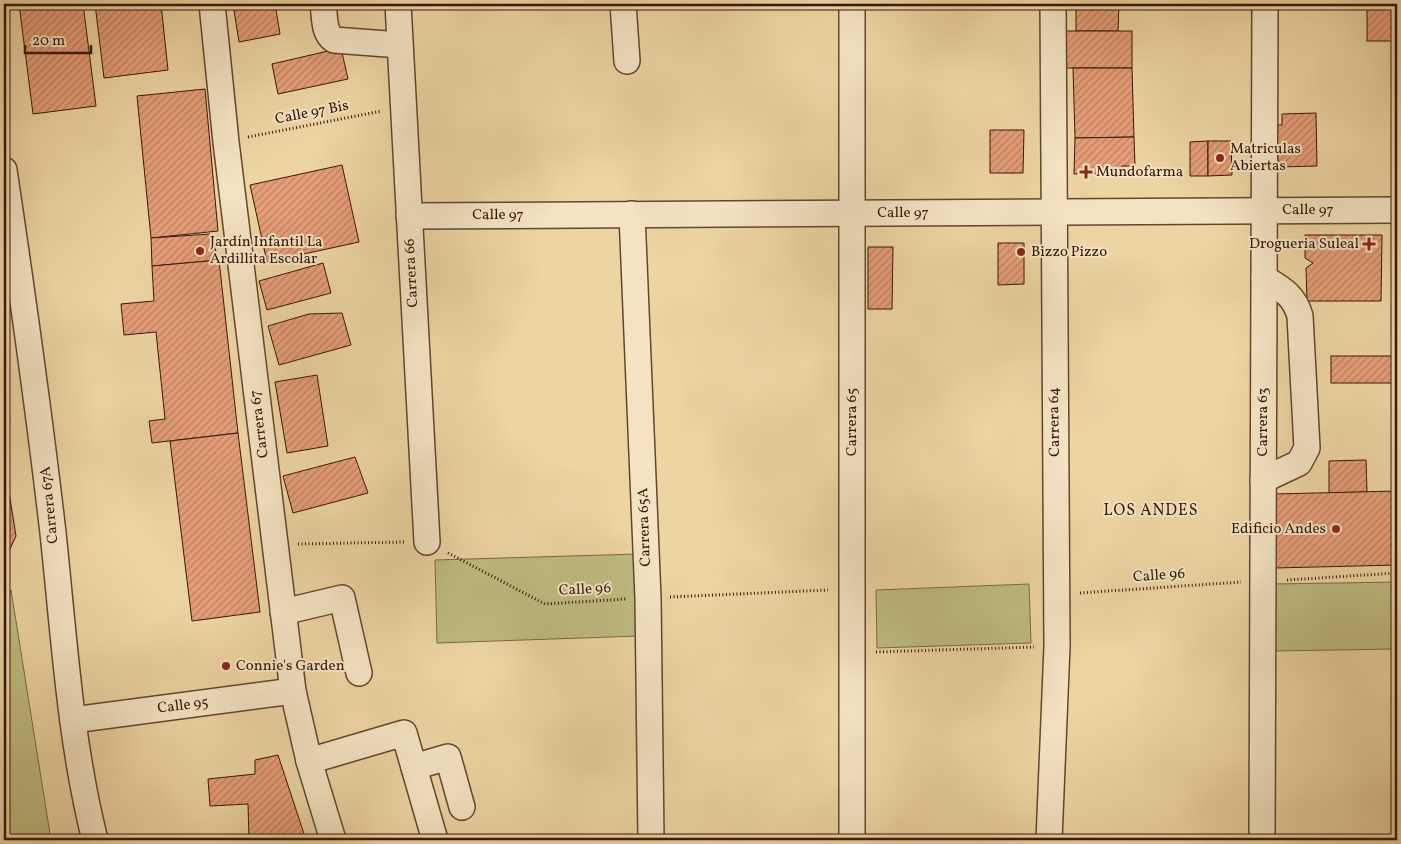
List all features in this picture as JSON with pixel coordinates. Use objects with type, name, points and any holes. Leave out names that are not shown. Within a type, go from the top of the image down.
[{"type":"street","name":"Carrera 67","points":[[212,4],[226,142],[293,691],[309,760],[333,840]]},
{"type":"street","points":[[323,4],[326,30],[334,40],[400,45]]},
{"type":"street","name":"Carrera 66","points":[[398,4],[427,542]]},
{"type":"street","points":[[623,4],[626,61]]},
{"type":"street","name":"Carrera 65","points":[[852,4],[852,840]]},
{"type":"street","name":"Carrera 64","points":[[1049,840],[1057,646],[1053,4]]},
{"type":"street","name":"Carrera 63","points":[[1262,840],[1265,4]]},
{"type":"street","name":"Carrera 67A","points":[[4,170],[13,301],[39,410],[73,720],[84,798],[95,840]]},
{"type":"street","name":"Calle 97","points":[[409,216],[1397,210]]},
{"type":"street","name":"Carrera 65A","points":[[632,214],[648,598],[651,840]]},
{"type":"street","points":[[1263,480],[1299,463],[1307,448],[1300,316],[1296,302],[1288,292],[1264,278]]},
{"type":"street","points":[[283,612],[342,598],[359,673]]},
{"type":"street","name":"Calle 95","points":[[73,720],[293,691]]},
{"type":"street","points":[[309,760],[404,733],[435,840]]},
{"type":"street","points":[[414,767],[448,757],[462,807]]},
{"type":"path","name":"Calle 97 Bis","points":[[226,142],[403,106]]},
{"type":"path","name":"Calle 96","points":[[275,544],[427,542],[544,604],[852,588]]},
{"type":"path","name":"Calle 96","points":[[1057,594],[1397,573]]},
{"type":"path","points":[[852,652],[1057,646]]},
{"type":"shaded area","points":[[638,554],[640,636],[437,643],[435,560]]},
{"type":"shaded area","points":[[1397,582],[1397,649],[1275,651],[1274,584]]},
{"type":"shaded area","points":[[1029,584],[1031,643],[877,648],[876,590]]},
{"type":"shaded area","points":[[11,590],[51,840],[9,840],[4,838],[4,607]]},
{"type":"building","points":[[19,4],[83,4],[96,106],[33,114]]},
{"type":"building","points":[[95,4],[161,4],[168,70],[104,78]]},
{"type":"building","points":[[233,4],[275,4],[280,34],[239,42]]},
{"type":"building","points":[[1076,4],[1119,4],[1118,31],[1076,31]]},
{"type":"building","points":[[1367,4],[1397,4],[1397,41],[1367,41]]},
{"type":"building","points":[[1064,31],[1132,31],[1132,68],[1064,68]]},
{"type":"building","points":[[341,48],[348,79],[278,94],[272,64]]},
{"type":"building","points":[[1073,68],[1132,68],[1134,137],[1075,138]]},
{"type":"building","points":[[205,89],[218,231],[151,238],[137,96]]},
{"type":"building","points":[[1316,113],[1317,166],[1278,167],[1277,125],[1282,125],[1282,114]]},
{"type":"building","points":[[990,130],[1024,130],[1023,173],[990,173]]},
{"type":"building","points":[[1134,137],[1135,166],[1122,166],[1122,173],[1074,174],[1075,138]]},
{"type":"building","points":[[1208,141],[1208,176],[1190,176],[1190,142]]},
{"type":"building","name":"Matriculas Abiertas","points":[[1208,141],[1231,141],[1232,175],[1208,176]]},
{"type":"building","points":[[342,165],[359,242],[267,262],[250,185]]},
{"type":"building","points":[[210,234],[219,260],[152,266],[151,238]]},
{"type":"building","points":[[1305,235],[1382,235],[1381,301],[1307,301],[1306,268],[1313,263],[1305,258]]},
{"type":"building","points":[[998,243],[1024,243],[1024,284],[998,285]]},
{"type":"building","points":[[868,247],[893,247],[892,309],[868,309]]},
{"type":"building","points":[[219,260],[238,433],[152,443],[149,421],[165,419],[156,332],[124,335],[121,304],[154,301],[152,266]]},
{"type":"building","points":[[323,263],[331,293],[267,310],[259,281]]},
{"type":"building","points":[[342,313],[351,345],[279,365],[268,326],[309,314]]},
{"type":"building","points":[[1331,356],[1397,356],[1397,383],[1331,383]]},
{"type":"building","points":[[317,375],[328,446],[287,453],[275,382]]},
{"type":"building","points":[[238,433],[260,612],[192,621],[170,441]]},
{"type":"building","points":[[355,457],[368,493],[293,513],[283,476]]},
{"type":"building","points":[[1366,460],[1367,492],[1329,493],[1329,461]]},
{"type":"building","points":[[4,461],[16,536],[4,562]]},
{"type":"building","name":"Edificio Andes","points":[[1397,491],[1397,565],[1275,568],[1274,494]]},
{"type":"building","points":[[278,755],[306,840],[249,840],[248,804],[210,806],[208,779],[255,774],[255,760]]},
{"type":"place","name":"Matriculas Abiertas","points":[[1220,158]]},
{"type":"place","name":"Mundofarma","points":[[1086,172]]},
{"type":"place","name":"Drogueria Suleal","points":[[1369,244]]},
{"type":"place","name":"Jardín Infantil La Ardillita Escolar","points":[[200,251]]},
{"type":"place","name":"Bizzo Pizzo","points":[[1021,252]]},
{"type":"place","name":"Edificio Andes","points":[[1336,529]]},
{"type":"place","name":"Connie's Garden","points":[[226,666]]},
{"type":"district","name":"LOS ANDES","points":[[1151,511]]}]
